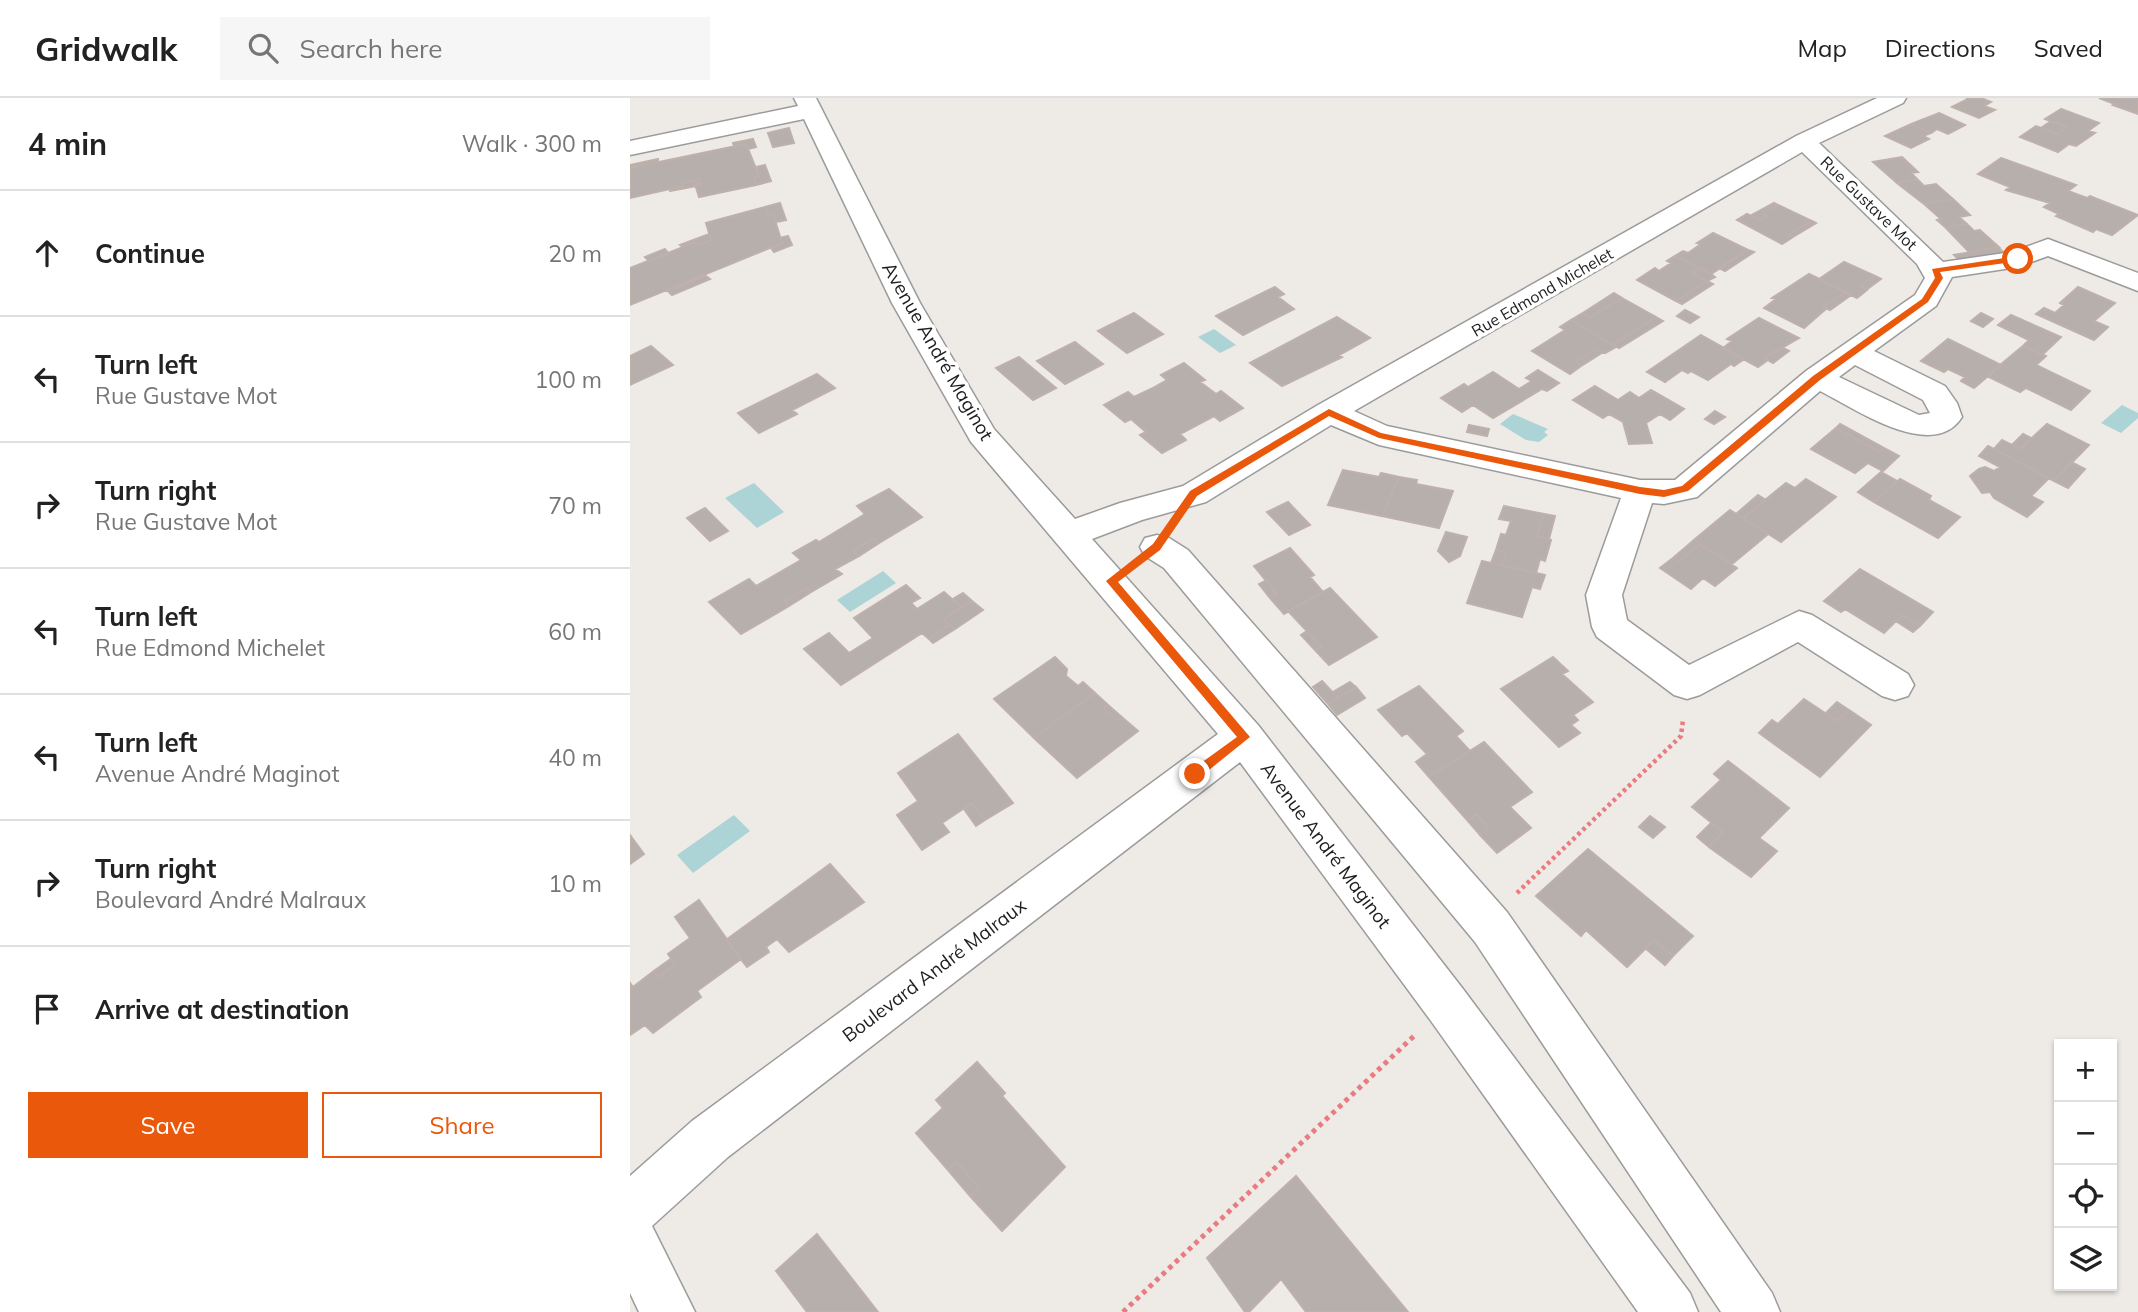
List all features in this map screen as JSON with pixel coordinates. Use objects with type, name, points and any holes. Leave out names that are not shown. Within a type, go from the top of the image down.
[{"type":"street","name":"Rue Edmond Michelet","points":[[1068,535],[1132,511],[1194,494],[1329,412],[1804,141],[1895,98]]},
{"type":"street","points":[[630,148],[808,104]]},
{"type":"street","name":"Avenue André Maginot","points":[[808,104],[906,303],[982,435],[1244,737],[1447,1004],[1671,1312]]},
{"type":"street","name":"Rue Gustave Mot","points":[[1804,141],[1928,260],[1935,271]]},
{"type":"street","points":[[1329,412],[1379,435],[1664,494],[1685,489],[1816,378],[1926,300],[1939,278],[1935,271],[2018,259],[2048,247],[2138,283]]},
{"type":"street","points":[[1816,378],[1914,425],[1934,425],[1947,417],[1942,403],[1934,393],[1852,352]]},
{"type":"street","points":[[1640,491],[1604,595],[1610,627],[1687,684],[1799,625],[1895,685]]},
{"type":"street","name":"Rue Edmond Michelet","points":[[1111,581],[1160,541],[1194,494]]},
{"type":"street","points":[[1132,511],[1491,927],[1753,1312]]},
{"type":"street","name":"Boulevard André Malraux","points":[[630,1211],[710,1139],[1244,737]]},
{"type":"street","points":[[630,1237],[668,1312]]},
{"type":"water","points":[[1214,329],[1236,345],[1220,353],[1198,337]]},
{"type":"water","points":[[2122,405],[2138,413],[2138,418],[2121,433],[2101,423]]},
{"type":"water","points":[[1513,414],[1548,429],[1544,432],[1548,435],[1539,442],[1526,440],[1500,424]]},
{"type":"water","points":[[754,483],[784,512],[757,528],[725,498]]},
{"type":"water","points":[[883,571],[896,583],[850,612],[837,600]]},
{"type":"water","points":[[734,815],[750,831],[693,873],[677,855]]},
{"type":"building","points":[[1966,98],[1981,98],[1991,102],[1984,106],[1995,110],[1979,118],[1952,107],[1968,99]]},
{"type":"building","points":[[2099,98],[2138,98],[2138,114],[2113,105],[2115,104]]},
{"type":"building","points":[[2061,109],[2099,123],[2088,131],[2095,133],[2076,146],[2069,144],[2058,152],[2020,137],[2036,126],[2057,134],[2067,127],[2045,119]]},
{"type":"building","points":[[1939,113],[1965,125],[1948,134],[1937,129],[1931,133],[1911,124]]},
{"type":"building","points":[[2051,121],[2067,127],[2057,134],[2041,128]]},
{"type":"building","points":[[1911,124],[1931,133],[1923,136],[1929,139],[1911,148],[1885,136]]},
{"type":"building","points":[[789,128],[794,143],[773,147],[768,133]]},
{"type":"building","points":[[753,139],[756,147],[748,149],[746,144],[734,147],[733,143]]},
{"type":"building","points":[[746,144],[759,176],[754,177],[756,185],[699,197],[695,184],[701,183],[700,179],[682,183],[683,186],[630,198],[630,168]]},
{"type":"building","points":[[1902,157],[1918,172],[1911,173],[1917,179],[1897,183],[1873,162]]},
{"type":"building","points":[[2001,158],[2076,185],[2068,191],[2087,198],[2090,196],[2138,215],[2112,235],[2096,229],[2093,232],[2056,216],[2059,214],[2044,207],[2050,203],[2006,190],[2010,187],[1978,174]]},
{"type":"building","points":[[658,159],[658,162],[630,168],[630,165]]},
{"type":"building","points":[[765,165],[771,181],[756,185],[754,177],[759,176],[756,167]]},
{"type":"building","points":[[700,179],[701,183],[696,186],[670,191],[683,186],[682,183]]},
{"type":"building","points":[[1917,179],[1924,186],[1936,184],[1953,199],[1924,204],[1897,183]]},
{"type":"building","points":[[1953,199],[1970,215],[1959,217],[1967,224],[1945,227],[1937,220],[1941,219],[1924,204]]},
{"type":"building","points":[[780,203],[786,220],[776,222],[773,214],[768,215],[765,207]]},
{"type":"building","points":[[1774,203],[1778,205],[1762,214],[1766,216],[1759,220],[1750,216]]},
{"type":"building","points":[[1778,205],[1812,221],[1788,235],[1793,237],[1782,244],[1737,220],[1747,214],[1759,220],[1766,216],[1762,214]]},
{"type":"building","points":[[765,207],[768,215],[773,214],[782,243],[630,305],[630,268],[696,242],[699,245],[711,240],[706,223]]},
{"type":"building","points":[[1812,221],[1816,223],[1793,237],[1788,235]]},
{"type":"building","points":[[1967,224],[1974,231],[1980,230],[1999,247],[1969,252],[1945,227]]},
{"type":"building","points":[[1713,233],[1748,250],[1711,274],[1675,256],[1683,251],[1688,253],[1701,244],[1697,243]]},
{"type":"building","points":[[709,234],[711,240],[699,245],[696,242],[683,247],[680,245]]},
{"type":"building","points":[[788,236],[792,245],[774,252],[771,248],[782,243],[780,238]]},
{"type":"building","points":[[1998,247],[2006,255],[1979,259],[1971,252]]},
{"type":"building","points":[[665,249],[669,254],[649,261],[645,257]]},
{"type":"building","points":[[1748,250],[1754,252],[1725,271],[1719,268]]},
{"type":"building","points":[[1971,252],[1978,258],[1960,261],[1954,255]]},
{"type":"building","points":[[1675,256],[1700,268],[1692,273],[1707,281],[1676,301],[1637,280],[1655,268],[1659,271],[1671,263],[1667,261]]},
{"type":"building","points":[[1844,262],[1875,276],[1860,286],[1867,290],[1857,298],[1819,279]]},
{"type":"building","points":[[1700,268],[1715,277],[1707,281],[1692,273]]},
{"type":"building","points":[[1809,274],[1846,292],[1823,307],[1827,308],[1804,328],[1764,308],[1776,299],[1772,298]]},
{"type":"building","points":[[706,276],[710,279],[672,295],[668,291]]},
{"type":"building","points":[[1875,276],[1881,279],[1866,290],[1860,286]]},
{"type":"building","points":[[1707,281],[1713,284],[1682,304],[1676,301]]},
{"type":"building","points":[[1275,287],[1284,294],[1278,297],[1294,309],[1243,335],[1216,316]]},
{"type":"building","points":[[2078,287],[2115,303],[2094,321],[2108,327],[2094,340],[2036,314],[2044,308],[2055,313],[2064,305],[2060,303]]},
{"type":"building","points":[[1846,292],[1851,295],[1830,310],[1823,307]]},
{"type":"building","points":[[1614,293],[1622,298],[1590,317],[1583,313]]},
{"type":"building","points":[[1622,298],[1656,317],[1613,345],[1571,320],[1583,313],[1590,317]]},
{"type":"building","points":[[1685,310],[1699,317],[1690,323],[1677,316]]},
{"type":"building","points":[[1134,313],[1163,334],[1127,353],[1098,331]]},
{"type":"building","points":[[1981,313],[1993,319],[1983,327],[1971,321]]},
{"type":"building","points":[[2011,315],[2061,337],[2042,355],[2023,346],[2029,340],[1998,325]]},
{"type":"building","points":[[1337,317],[1370,338],[1339,355],[1342,357],[1282,386],[1250,363]]},
{"type":"building","points":[[1656,317],[1663,321],[1619,348],[1613,345]]},
{"type":"building","points":[[1759,318],[1799,338],[1764,358],[1768,360],[1758,367],[1723,348],[1732,341],[1727,339]]},
{"type":"building","points":[[1571,320],[1616,347],[1605,353],[1597,349],[1575,362],[1581,366],[1570,374],[1532,351],[1565,330],[1560,327]]},
{"type":"building","points":[[1701,335],[1744,359],[1734,366],[1731,364],[1708,380],[1691,371],[1688,373],[1682,370],[1665,382],[1647,372]]},
{"type":"building","points":[[1948,339],[2001,365],[1974,388],[1961,381],[1965,377],[1948,369],[1944,372],[1921,361]]},
{"type":"building","points":[[1075,342],[1103,364],[1065,384],[1037,361]]},
{"type":"building","points":[[651,346],[673,365],[630,385],[630,356]]},
{"type":"building","points":[[2023,346],[2046,356],[2036,365],[2090,391],[2071,410],[2026,388],[2020,392],[1987,376]]},
{"type":"building","points":[[1781,347],[1789,351],[1773,363],[1764,358]]},
{"type":"building","points":[[1597,349],[1603,352],[1581,366],[1575,362]]},
{"type":"building","points":[[1019,357],[1056,388],[1033,400],[996,368]]},
{"type":"building","points":[[1184,363],[1205,380],[1200,382],[1216,394],[1221,391],[1243,408],[1220,421],[1214,416],[1180,434],[1186,440],[1162,453],[1140,435],[1146,432],[1131,419],[1125,422],[1104,405],[1128,392],[1134,397],[1151,389],[1167,380],[1161,375]]},
{"type":"building","points":[[1538,370],[1559,383],[1547,391],[1542,389],[1493,418],[1473,405],[1462,412],[1441,398],[1464,384],[1468,387],[1493,372],[1519,389],[1532,381],[1526,378]]},
{"type":"building","points":[[817,374],[835,388],[792,410],[797,414],[759,433],[738,413]]},
{"type":"building","points":[[1595,386],[1618,400],[1630,392],[1639,398],[1651,390],[1684,409],[1670,420],[1660,414],[1646,423],[1652,443],[1629,444],[1623,422],[1609,414],[1603,418],[1573,400]]},
{"type":"building","points":[[1715,411],[1725,417],[1714,424],[1705,419]]},
{"type":"building","points":[[1840,424],[1884,448],[1880,452],[1836,428]]},
{"type":"building","points":[[2047,424],[2089,445],[2054,481],[1994,449],[2002,440],[2020,449]]},
{"type":"building","points":[[1469,425],[1489,429],[1487,436],[1467,432]]},
{"type":"building","points":[[1836,428],[1880,452],[1884,448],[1899,456],[1883,471],[1868,463],[1855,473],[1811,449]]},
{"type":"building","points":[[2023,434],[2031,438],[2020,449],[2012,445]]},
{"type":"building","points":[[1988,446],[2049,478],[2031,496],[2043,502],[2027,517],[1994,498],[1990,492],[1982,493],[1970,476],[1985,467],[1994,471],[2000,467],[1979,456]]},
{"type":"building","points":[[2071,462],[2085,469],[2068,488],[2054,481]]},
{"type":"building","points":[[1343,470],[1379,477],[1381,473],[1399,477],[1382,516],[1328,505]]},
{"type":"building","points":[[1881,472],[1897,481],[1874,502],[1858,492]]},
{"type":"building","points":[[1399,477],[1417,480],[1416,484],[1453,491],[1439,528],[1382,516]]},
{"type":"building","points":[[1806,479],[1836,497],[1781,542],[1743,518],[1786,483],[1795,488]]},
{"type":"building","points":[[1900,479],[1931,496],[1929,500],[1960,517],[1938,538],[1874,502]]},
{"type":"building","points":[[889,489],[922,517],[879,543],[874,538],[853,551],[859,556],[835,569],[842,574],[811,592],[807,588],[785,601],[789,606],[741,634],[709,602],[749,579],[756,586],[801,560],[793,553],[816,540],[819,542],[865,514],[857,506]]},
{"type":"building","points":[[1758,495],[1766,500],[1743,518],[1736,514]]},
{"type":"building","points":[[1288,502],[1310,525],[1289,535],[1267,512]]},
{"type":"building","points":[[1504,506],[1544,514],[1537,536],[1551,540],[1545,561],[1540,559],[1536,573],[1502,565],[1506,552],[1496,550],[1501,534],[1506,535],[1511,521],[1499,519]]},
{"type":"building","points":[[705,508],[728,531],[710,541],[687,518]]},
{"type":"building","points":[[1730,510],[1768,534],[1732,564],[1694,540]]},
{"type":"building","points":[[1544,514],[1555,516],[1549,539],[1537,536]]},
{"type":"building","points":[[1446,532],[1467,537],[1460,556],[1449,562],[1438,551]]},
{"type":"building","points":[[874,538],[879,543],[859,556],[853,551]]},
{"type":"building","points":[[1694,540],[1700,544],[1678,562],[1673,558]]},
{"type":"building","points":[[1700,544],[1737,568],[1715,586],[1703,578],[1691,589],[1660,568],[1673,558],[1678,562]]},
{"type":"building","points":[[1290,548],[1314,575],[1310,577],[1323,592],[1284,614],[1270,598],[1277,594],[1254,566]]},
{"type":"building","points":[[1496,550],[1506,552],[1502,565],[1491,563]]},
{"type":"building","points":[[1482,561],[1545,575],[1540,589],[1532,587],[1522,617],[1467,603]]},
{"type":"building","points":[[1860,569],[1933,612],[1920,626],[1902,615],[1884,633],[1845,609],[1841,612],[1824,601]]},
{"type":"building","points":[[1267,580],[1277,594],[1270,598],[1259,584]]},
{"type":"building","points":[[906,585],[920,598],[911,603],[917,609],[944,592],[962,608],[943,619],[950,625],[929,639],[922,633],[841,685],[804,649],[829,633],[849,653],[873,638],[854,618]]},
{"type":"building","points":[[807,588],[811,592],[789,606],[785,601]]},
{"type":"building","points":[[1330,588],[1377,637],[1329,665],[1315,650],[1322,647],[1288,611]]},
{"type":"building","points":[[963,593],[972,601],[962,608],[953,599]]},
{"type":"building","points":[[972,601],[983,610],[955,629],[943,619]]},
{"type":"building","points":[[1902,615],[1920,626],[1913,632],[1896,621]]},
{"type":"building","points":[[950,625],[955,629],[933,643],[929,639]]},
{"type":"building","points":[[1307,631],[1322,647],[1315,650],[1301,635]]},
{"type":"building","points":[[1055,657],[1067,669],[1066,676],[1078,686],[1083,682],[1095,693],[1034,738],[994,699]]},
{"type":"building","points":[[1553,657],[1568,671],[1562,674],[1593,702],[1573,715],[1578,720],[1571,725],[1580,733],[1559,747],[1501,689]]},
{"type":"building","points":[[1322,681],[1338,698],[1328,704],[1313,687]]},
{"type":"building","points":[[1350,682],[1356,687],[1338,698],[1333,692]]},
{"type":"building","points":[[1419,686],[1463,731],[1456,736],[1470,751],[1429,777],[1416,762],[1427,754],[1407,733],[1402,736],[1378,710]]},
{"type":"building","points":[[1356,687],[1365,698],[1337,715],[1328,704]]},
{"type":"building","points":[[1095,693],[1108,705],[1103,709],[1116,719],[1124,719],[1138,731],[1077,778],[1034,738]]},
{"type":"building","points":[[1804,699],[1837,721],[1849,710],[1871,725],[1820,777],[1759,733],[1772,720],[1778,724]]},
{"type":"building","points":[[1837,702],[1849,710],[1837,721],[1826,713]]},
{"type":"building","points":[[1108,705],[1124,719],[1116,719],[1103,709]]},
{"type":"building","points":[[958,734],[1013,803],[985,820],[972,803],[942,823],[949,832],[922,850],[897,815],[918,801],[898,773]]},
{"type":"building","points":[[1484,742],[1532,792],[1510,807],[1531,828],[1497,853],[1480,835],[1489,828],[1476,814],[1468,821],[1429,777]]},
{"type":"building","points":[[1728,761],[1789,808],[1759,838],[1777,851],[1751,877],[1709,847],[1723,832],[1692,807],[1721,780],[1714,774]]},
{"type":"building","points":[[972,803],[985,820],[976,826],[964,809]]},
{"type":"building","points":[[1476,814],[1489,828],[1480,835],[1468,821]]},
{"type":"building","points":[[1650,816],[1665,827],[1653,838],[1639,827]]},
{"type":"building","points":[[1711,823],[1723,832],[1709,847],[1697,837]]},
{"type":"building","points":[[630,835],[644,854],[630,864]]},
{"type":"building","points":[[1588,849],[1693,936],[1673,956],[1654,940],[1627,967],[1586,930],[1581,936],[1536,896]]},
{"type":"building","points":[[830,864],[864,902],[789,952],[777,939],[766,947],[769,952],[747,967],[726,940]]},
{"type":"building","points":[[699,900],[741,959],[697,991],[701,997],[653,1033],[645,1025],[630,1035],[630,983],[633,987],[654,971],[659,977],[675,964],[668,954],[690,938],[675,917]]},
{"type":"building","points":[[1654,940],[1673,956],[1665,965],[1645,948]]},
{"type":"building","points":[[672,958],[675,964],[659,977],[654,971]]},
{"type":"building","points":[[977,1062],[1005,1093],[1002,1096],[1065,1167],[1002,1231],[970,1196],[979,1187],[957,1162],[948,1170],[916,1133],[943,1108],[936,1100]]},
{"type":"building","points":[[957,1162],[979,1187],[970,1196],[948,1170]]},
{"type":"building","points":[[1296,1176],[1408,1312],[1306,1312],[1281,1279],[1249,1312],[1245,1312],[1207,1258]]},
{"type":"building","points":[[817,1234],[878,1312],[807,1312],[776,1271]]},
{"type":"route","points":[[1195,774],[1244,737],[1111,581],[1157,547],[1194,494],[1244,462],[1329,412],[1379,435],[1640,491],[1664,494],[1685,489],[1816,378],[1926,300],[1939,278],[1935,271],[2018,259]]}]
